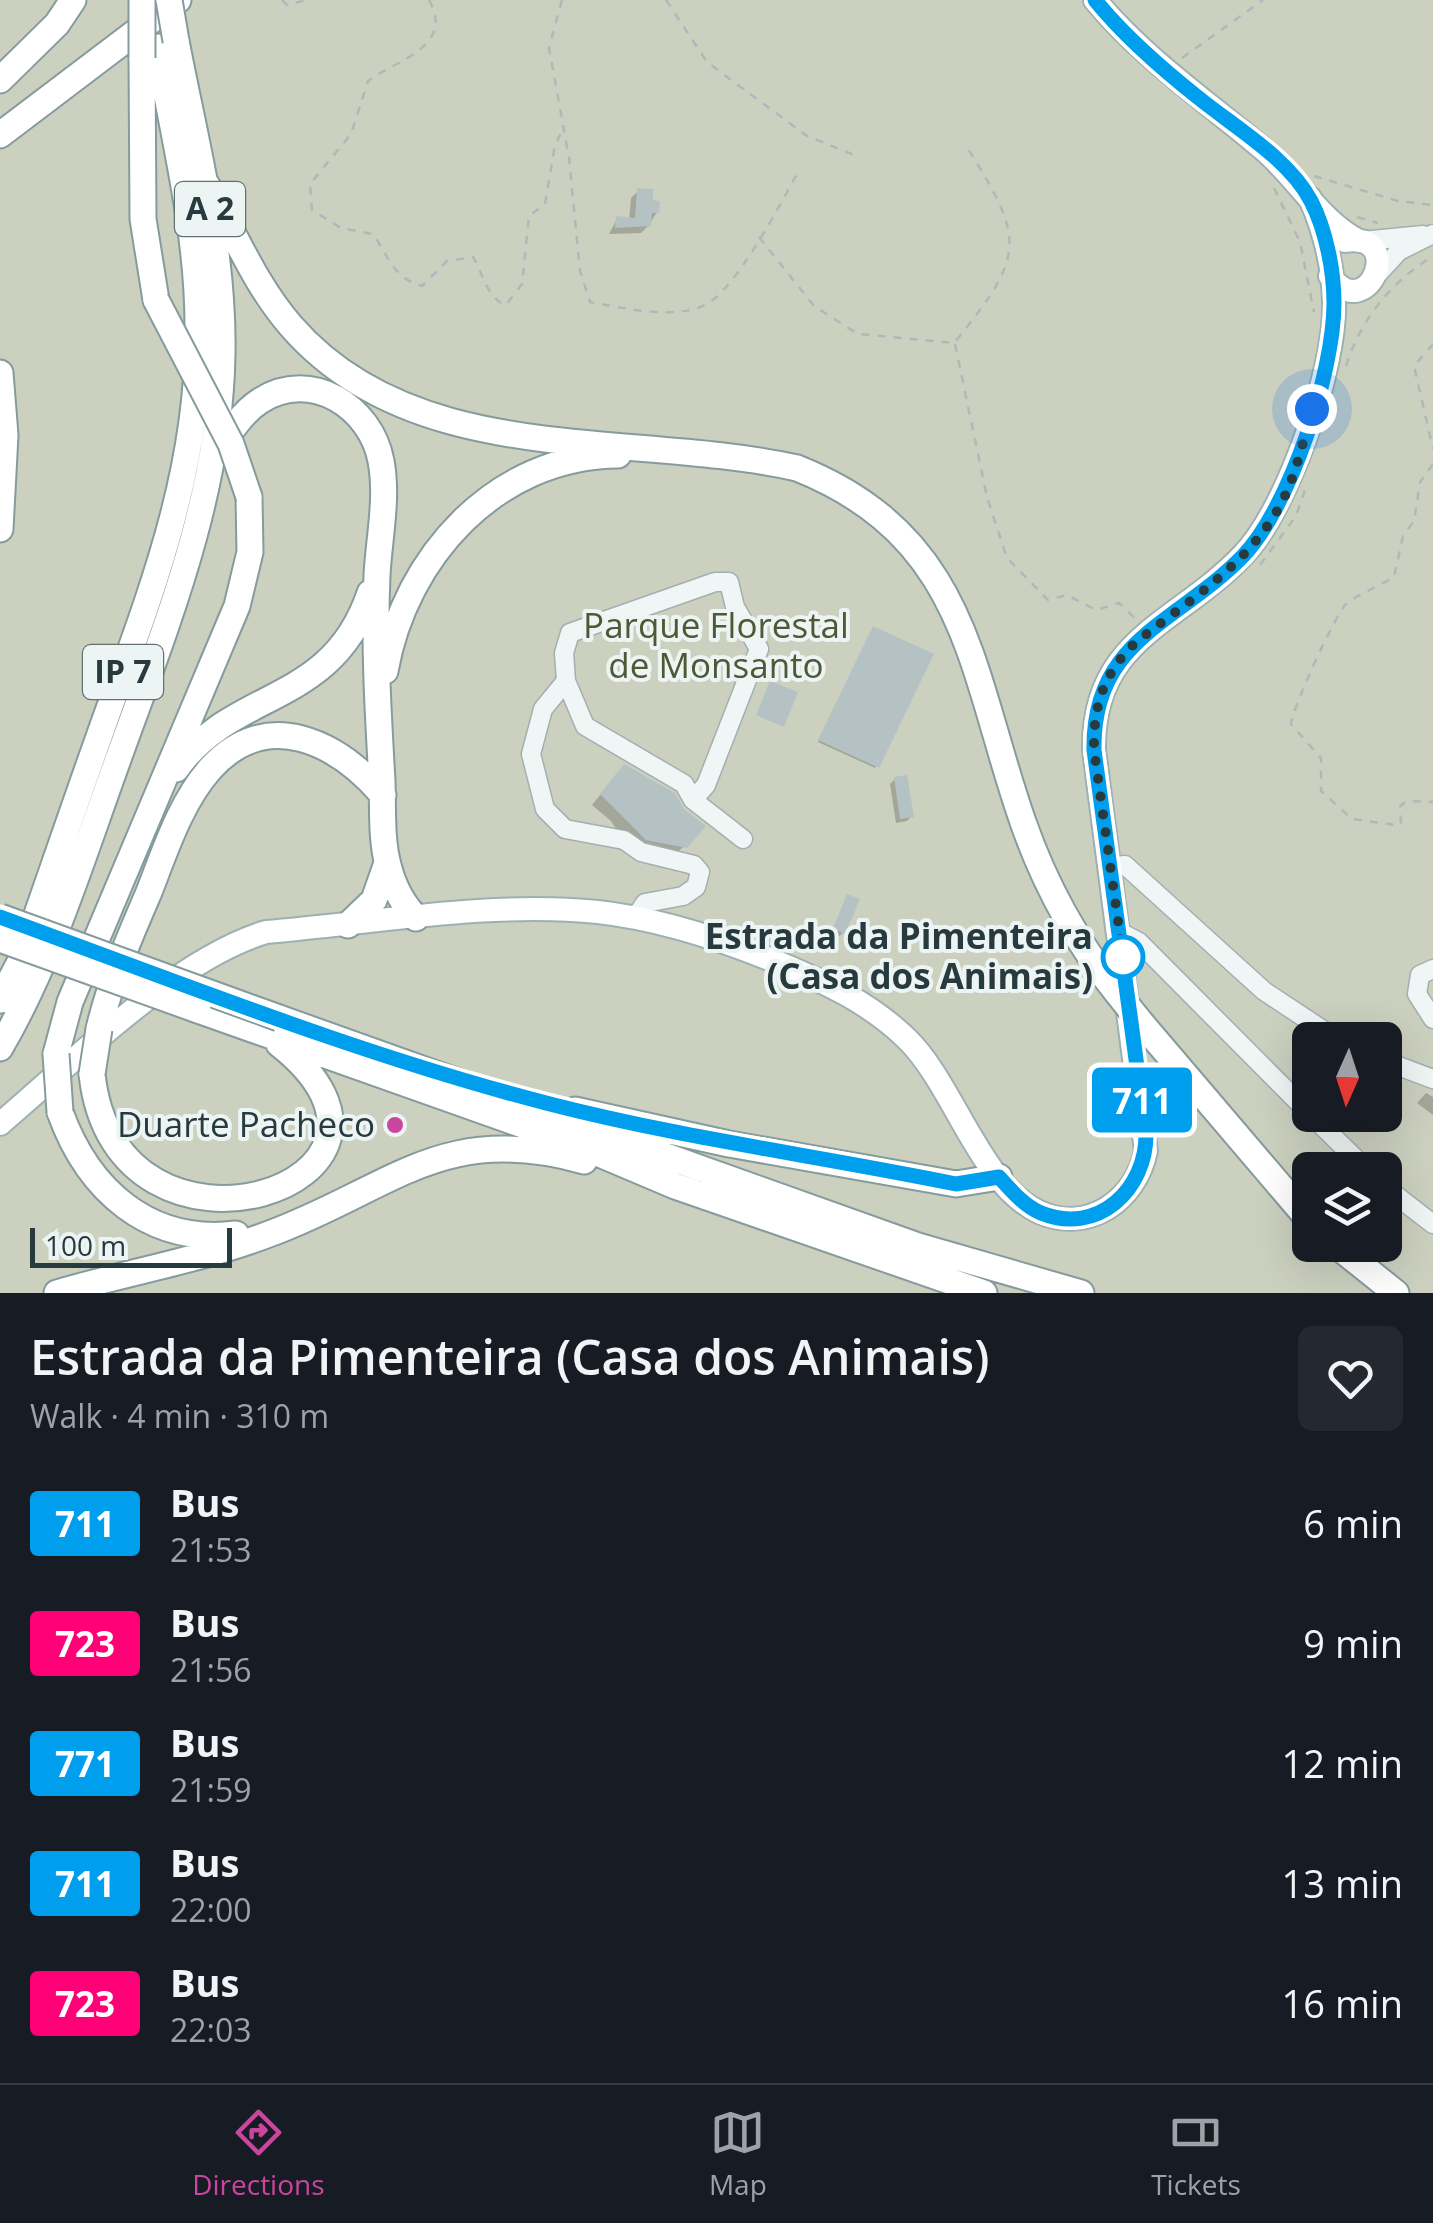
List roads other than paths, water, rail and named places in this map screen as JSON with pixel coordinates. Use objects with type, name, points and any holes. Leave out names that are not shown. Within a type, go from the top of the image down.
[{"type":"highway","points":[[0,80],[44,37],[73,0]]},
{"type":"highway","points":[[145,0],[159,49],[142,220],[156,300],[240,462],[249,497],[246,578],[70,1002],[56,1054],[60,1112],[82,1161],[106,1193],[150,1222],[227,1235],[318,1212]]},
{"type":"highway","name":"A 2","points":[[169,0],[159,49],[194,244],[209,378]]},
{"type":"highway","points":[[0,135],[178,0]]},
{"type":"highway","name":"A 2","points":[[159,49],[202,177],[219,270],[209,378]]},
{"type":"highway","points":[[202,177],[252,273],[292,327],[341,371],[390,401],[482,428],[776,464],[820,477],[894,528],[946,592],[969,644],[1028,838],[1051,890],[1096,965],[1142,1025],[1292,1200]]},
{"type":"highway","points":[[0,373],[0,528]]},
{"type":"highway","name":"IP 7","points":[[0,1048],[36,980],[182,579],[213,460],[209,378]]},
{"type":"highway","name":"IP 7","points":[[0,1000],[17,967],[165,552],[209,378]]},
{"type":"highway","points":[[213,460],[242,418],[271,395],[304,389],[346,403],[370,430],[381,461],[378,716],[387,862],[400,901],[416,918]]},
{"type":"highway","points":[[378,716],[393,633],[426,564],[466,516],[525,478],[603,456],[670,456],[768,470],[839,490]]},
{"type":"highway","points":[[154,801],[205,738],[302,684],[335,657],[358,623],[378,569]]},
{"type":"highway","points":[[265,1027],[319,1084],[328,1116],[315,1166],[288,1191],[268,1198],[208,1204],[186,1199],[149,1180],[111,1140],[97,1106],[92,1074],[99,1029],[120,964],[184,812],[212,768],[226,755],[263,740],[310,740],[350,760],[383,794]]},
{"type":"highway","points":[[348,925],[374,900],[387,862]]},
{"type":"highway","points":[[0,917],[354,1064],[570,1142],[675,1186]]},
{"type":"highway","points":[[0,939],[265,1027],[546,1102],[730,1144],[956,1184],[999,1177]]},
{"type":"highway","points":[[411,1065],[918,1246],[1081,1293]]},
{"type":"highway","points":[[57,1293],[254,1240],[412,1166],[486,1148],[515,1147],[568,1156],[675,1186],[984,1293]]},
{"type":"highway","points":[[1357,1262],[1396,1293]]},
{"type":"main road","points":[[1095,0],[1150,56],[1297,184],[1338,227],[1377,256],[1371,281],[1323,336]]},
{"type":"main road","points":[[0,1124],[118,1025],[220,950],[266,932],[564,910],[635,918],[752,952],[844,992],[879,1013],[912,1044],[999,1177],[1034,1210],[1077,1219],[1112,1208],[1142,1168],[1146,1133],[1094,724],[1108,676],[1120,657],[1241,558],[1270,522],[1297,459],[1334,300],[1326,240],[1297,184]]},
{"type":"main road","points":[[1329,269],[1339,244],[1361,241]]},
{"type":"main road","points":[[1329,269],[1346,289],[1371,281]]},
{"type":"street","points":[[1361,241],[1433,234]]},
{"type":"street","points":[[1371,281],[1399,252],[1433,234]]},
{"type":"street","points":[[688,792],[706,785],[758,649],[735,607],[729,582],[716,582],[577,628],[566,640],[566,681],[585,726],[688,792],[743,839]]},
{"type":"street","points":[[566,681],[543,709],[531,754],[545,810],[565,829],[624,840],[641,852],[677,864],[694,865],[700,872],[696,887],[683,896],[644,903],[635,918]]},
{"type":"street","points":[[1110,867],[1125,865],[1264,991],[1311,1022]]},
{"type":"street","points":[[1120,932],[1139,942],[1292,1095]]},
{"type":"street","points":[[1433,969],[1420,975],[1417,994],[1433,1019]]},
{"type":"street","points":[[1402,1067],[1433,1079]]},
{"type":"street","points":[[1329,1132],[1349,1152]]},
{"type":"street","points":[[1402,1200],[1433,1224]]},
{"type":"place","name":"Estrada da Pimenteira (Casa dos Animais)","points":[[1123,957]]},
{"type":"place","name":"Duarte Pacheco","points":[[395,1125]]},
{"type":"park label","name":"Parque Florestal de Monsanto","points":[[716,646]]}]
